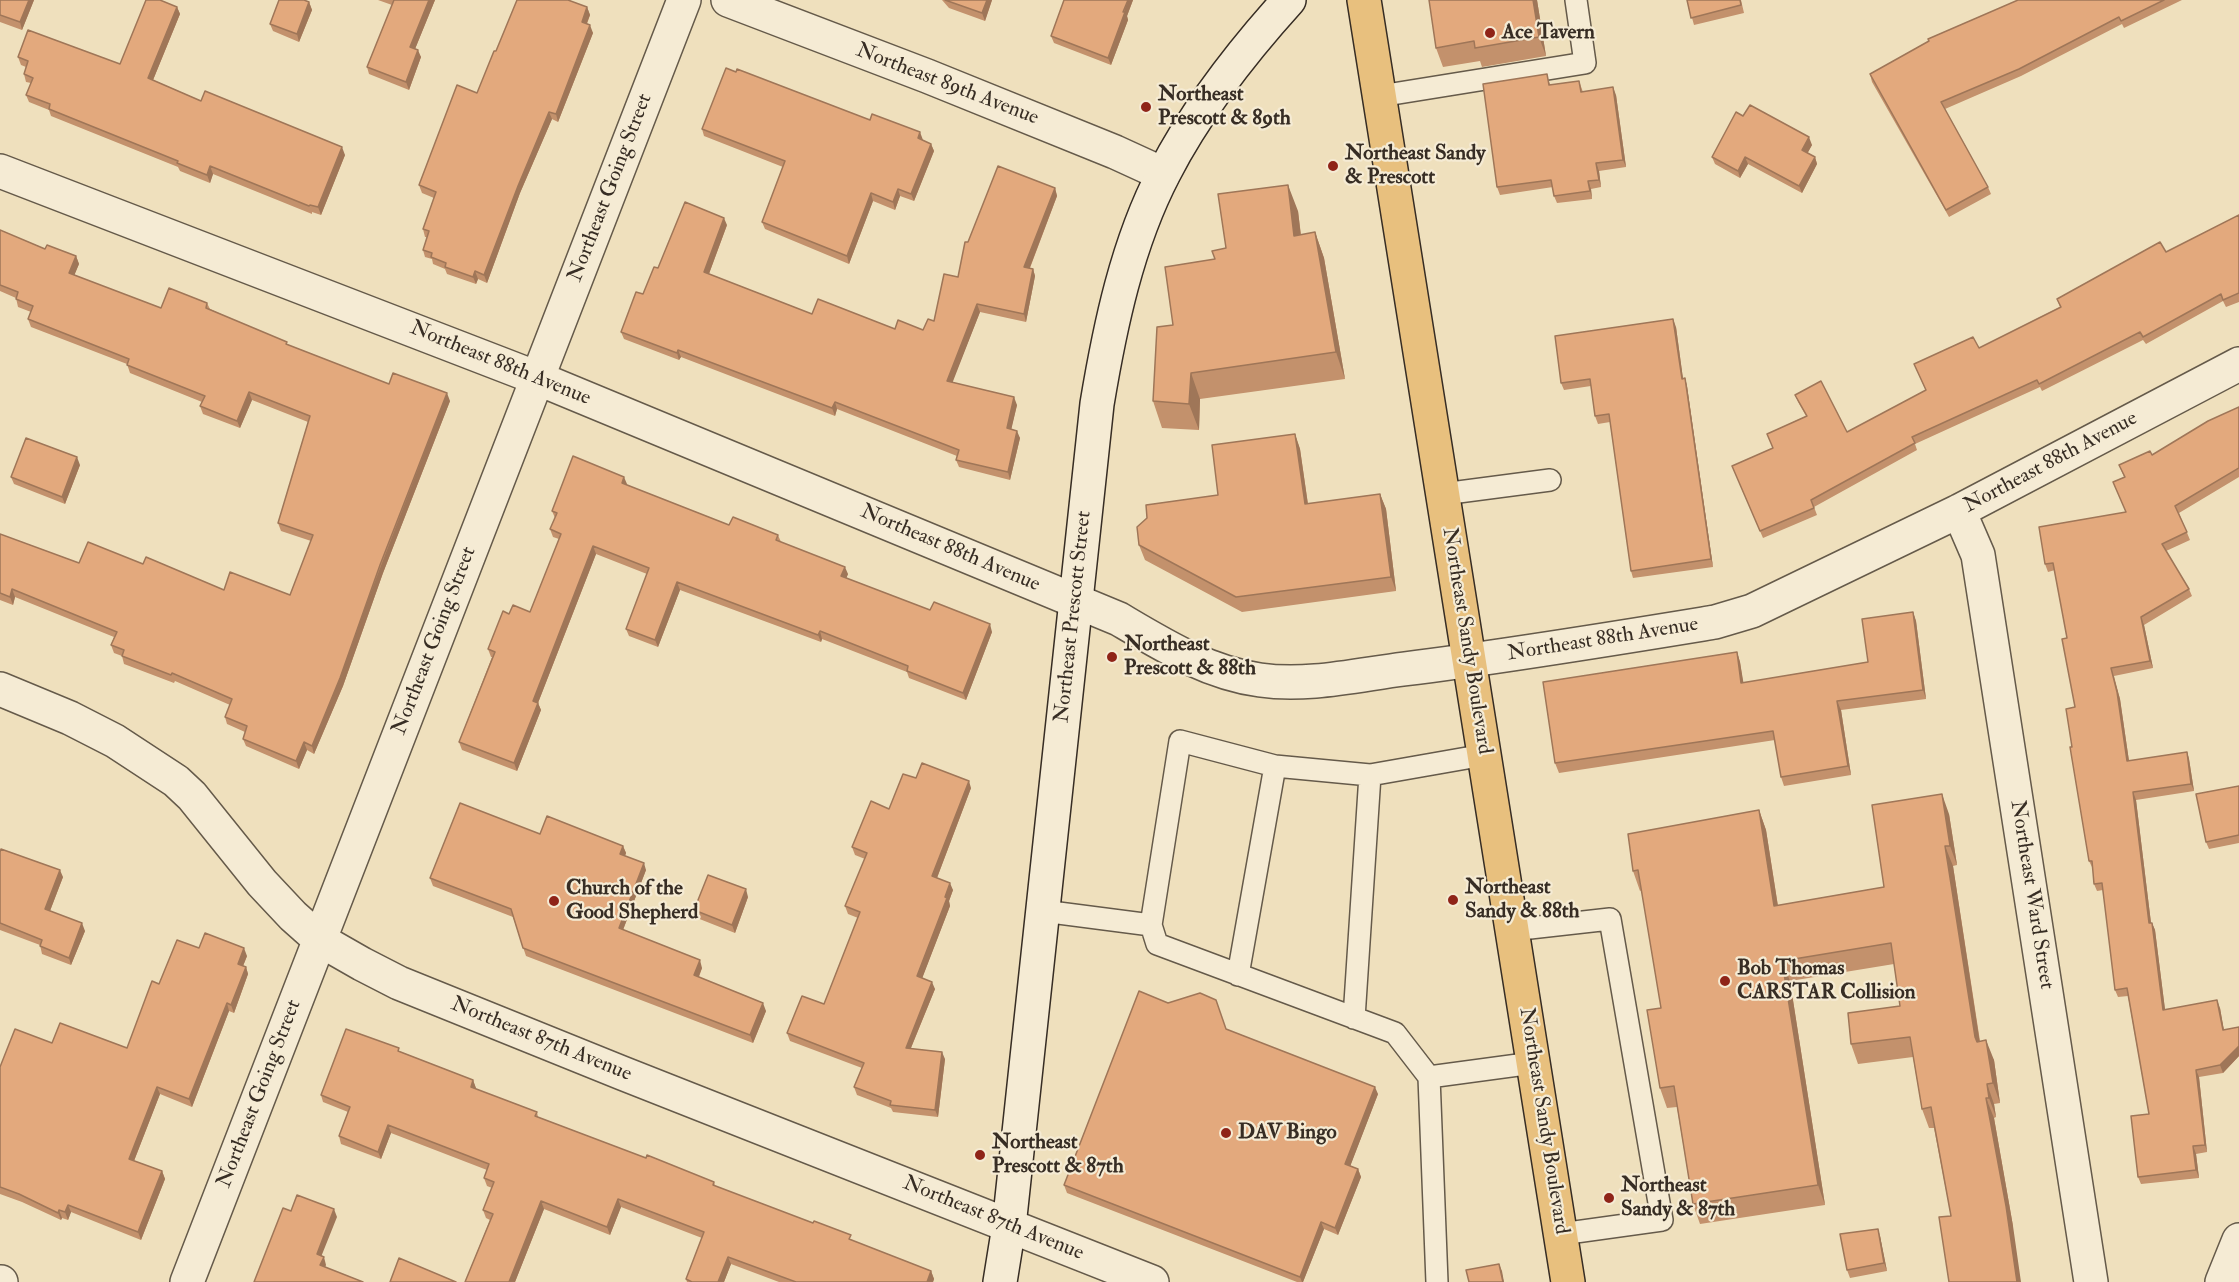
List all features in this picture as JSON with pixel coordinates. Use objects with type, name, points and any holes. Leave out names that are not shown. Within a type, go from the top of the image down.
[{"type":"main road","name":"Northeast Sandy Boulevard","points":[[1364,0],[1569,1282]]},
{"type":"street","name":"Northeast Going Street","points":[[187,1282],[684,0]]},
{"type":"street","name":"Northeast 89th Avenue","points":[[728,0],[927,76],[1115,152],[1163,174]]},
{"type":"street","name":"Northeast Prescott Street","points":[[1000,1282],[1009,1226],[1097,404],[1117,300],[1163,174],[1218,84],[1246,48],[1289,0]]},
{"type":"street","name":"Northeast 88th Avenue","points":[[0,171],[537,378],[1119,619],[1192,660],[1224,672],[1259,680],[1286,682],[1332,679],[1469,661],[1714,622],[1752,611],[1959,511],[2239,364]]},
{"type":"street","name":"Northeast Ward Street","points":[[1959,511],[1978,555],[2091,1282]]},
{"type":"street","name":"Northeast 87th Avenue","points":[[0,689],[70,718],[115,741],[176,781],[192,796],[262,883],[293,916],[320,940],[399,983],[1152,1282]]},
{"type":"street","points":[[2222,1282],[2239,1240]]},
{"type":"lane","points":[[1380,96],[1585,63],[1576,0]]},
{"type":"lane","points":[[1443,494],[1550,480]]},
{"type":"lane","points":[[1437,1282],[1429,1077],[1395,1033],[1156,944],[1151,925],[1180,741],[1275,766],[1370,775],[1484,755]]},
{"type":"lane","points":[[1238,975],[1275,766]]},
{"type":"lane","points":[[1354,1018],[1370,775]]},
{"type":"lane","points":[[1043,910],[1151,925]]},
{"type":"lane","points":[[1512,930],[1610,919],[1662,1221],[1561,1234]]},
{"type":"lane","points":[[1429,1077],[1533,1063]]},
{"type":"building","points":[[0,0],[29,0],[20,22],[0,15]]},
{"type":"building","points":[[146,0],[160,0],[177,7],[148,78],[201,101],[205,91],[342,147],[318,207],[309,206],[210,166],[207,175],[49,109],[50,104],[26,95],[33,78],[24,74],[28,61],[18,57],[28,30],[120,64]]},
{"type":"building","points":[[279,0],[309,2],[297,34],[270,24]]},
{"type":"building","points":[[394,0],[429,0],[410,47],[418,50],[406,82],[367,67]]},
{"type":"building","points":[[517,0],[568,0],[587,7],[582,22],[590,25],[556,114],[549,112],[484,275],[475,271],[473,277],[445,267],[446,263],[431,257],[432,253],[423,250],[429,231],[423,229],[436,192],[419,185],[457,85],[477,93]]},
{"type":"building","points":[[945,0],[987,0],[982,13]]},
{"type":"building","points":[[1064,0],[1128,0],[1108,58],[1051,36]]},
{"type":"building","name":"Ace Tavern","points":[[1429,0],[1533,0],[1539,37],[1475,48],[1474,41],[1436,48]]},
{"type":"building","points":[[1687,0],[1740,0],[1741,5],[1691,18]]},
{"type":"building","points":[[2018,0],[2164,0],[2121,21],[2119,17],[2019,69],[1941,102],[1988,187],[1946,210],[1870,74],[1929,41],[1928,39]]},
{"type":"building","points":[[726,68],[736,72],[737,69],[870,120],[872,114],[920,132],[918,138],[931,144],[911,194],[898,189],[893,202],[871,193],[847,256],[762,222],[785,161],[702,129]]},
{"type":"building","points":[[1547,74],[1549,85],[1579,81],[1581,92],[1613,87],[1623,160],[1596,163],[1599,180],[1588,181],[1590,191],[1554,196],[1551,180],[1497,187],[1483,84]]},
{"type":"building","points":[[1750,105],[1809,137],[1802,150],[1815,157],[1799,186],[1745,157],[1738,171],[1712,157],[1736,112],[1743,116]]},
{"type":"building","points":[[998,166],[1055,188],[1024,267],[1033,269],[1024,314],[977,304],[947,381],[1014,397],[1007,428],[1017,431],[1008,472],[956,460],[959,450],[835,402],[832,408],[678,350],[677,353],[621,332],[636,292],[643,294],[654,267],[658,268],[685,202],[724,218],[704,272],[812,314],[818,299],[895,329],[898,320],[923,330],[928,319],[934,321],[944,274],[958,277],[965,242],[968,242]]},
{"type":"building","points":[[1288,185],[1294,236],[1315,232],[1336,352],[1191,373],[1189,404],[1153,401],[1157,327],[1173,325],[1165,267],[1215,259],[1212,251],[1226,248],[1218,194]]},
{"type":"building","points":[[2239,215],[2239,293],[2223,300],[2221,294],[2143,337],[2140,332],[2039,384],[2037,380],[1912,437],[1915,443],[1811,500],[1814,508],[1760,531],[1732,466],[1773,448],[1767,434],[1807,416],[1795,395],[1821,381],[1847,432],[1926,390],[1914,364],[1973,337],[1979,348],[2061,307],[2057,299],[2160,242],[2166,252]]},
{"type":"building","points":[[0,230],[45,249],[47,245],[76,256],[69,273],[161,308],[169,288],[207,303],[206,308],[287,342],[286,344],[389,384],[393,373],[447,393],[380,565],[340,678],[312,746],[304,742],[296,761],[243,739],[247,726],[225,717],[232,699],[172,673],[171,675],[122,656],[124,650],[111,645],[117,632],[12,589],[10,597],[0,593],[0,534],[79,563],[88,542],[143,564],[146,557],[224,590],[230,572],[290,595],[313,535],[278,523],[310,416],[249,392],[237,421],[200,406],[205,396],[127,365],[129,359],[28,319],[33,306],[16,299],[18,292],[0,285]]},
{"type":"building","points":[[1673,319],[1682,379],[1685,378],[1711,559],[1631,571],[1609,414],[1595,416],[1590,379],[1561,383],[1555,336]]},
{"type":"building","points":[[2239,407],[2239,468],[2175,506],[2187,532],[2162,544],[2189,589],[2141,617],[2150,661],[2111,668],[2117,692],[2127,761],[2187,752],[2191,784],[2133,792],[2149,923],[2152,923],[2163,1010],[2217,1000],[2223,1030],[2239,1027],[2239,1046],[2220,1065],[2196,1070],[2205,1145],[2193,1146],[2196,1170],[2138,1177],[2131,1116],[2149,1114],[2127,988],[2115,990],[2102,883],[2094,884],[2092,861],[2089,861],[2066,709],[2075,707],[2062,639],[2067,638],[2053,563],[2045,564],[2039,527],[2126,512],[2113,482],[2125,477],[2119,465],[2150,451],[2152,455],[2208,421]]},
{"type":"building","points":[[1295,434],[1305,504],[1380,494],[1391,577],[1236,597],[1139,545],[1137,527],[1147,518],[1146,505],[1218,495],[1212,445]]},
{"type":"building","points":[[26,438],[77,457],[62,497],[11,477]]},
{"type":"building","points":[[573,456],[624,477],[622,483],[729,525],[733,517],[778,535],[776,540],[845,567],[841,576],[930,610],[934,602],[990,624],[963,693],[907,671],[908,666],[820,631],[818,635],[677,582],[655,640],[626,629],[649,568],[593,546],[533,701],[538,703],[514,763],[459,742],[495,652],[488,649],[503,611],[509,614],[513,605],[530,612],[561,534],[550,529],[557,513],[552,511]]},
{"type":"building","points":[[1913,612],[1923,690],[1837,701],[1848,766],[1781,777],[1773,731],[1555,763],[1543,682],[1737,652],[1741,683],[1868,662],[1862,619]]},
{"type":"building","points":[[922,763],[969,781],[932,876],[950,883],[945,897],[947,898],[917,976],[932,982],[906,1048],[942,1052],[935,1110],[890,1105],[891,1101],[854,1087],[864,1063],[787,1033],[802,996],[824,1004],[860,912],[845,906],[867,853],[852,847],[871,801],[889,809],[903,774],[916,778]]},
{"type":"building","points":[[2239,786],[2239,835],[2206,842],[2196,794]]},
{"type":"building","points":[[1942,794],[1950,846],[1945,846],[1975,1037],[1977,1042],[1986,1040],[1993,1083],[1987,1084],[1989,1098],[1986,1098],[2017,1282],[1949,1282],[1939,1217],[1951,1216],[1931,1107],[1922,1109],[1910,1037],[1851,1044],[1848,1013],[1900,1006],[1891,943],[1782,961],[1818,1185],[1693,1204],[1674,1086],[1660,1088],[1647,1010],[1661,1008],[1638,870],[1633,871],[1628,834],[1759,810],[1774,906],[1884,887],[1872,805]]},
{"type":"building","name":"Church of the Good Shepherd","points":[[460,803],[540,834],[547,816],[623,846],[620,854],[644,863],[619,928],[700,960],[694,975],[763,1003],[750,1035],[523,948],[511,909],[430,878]]},
{"type":"building","points":[[1,849],[60,870],[45,909],[82,923],[69,958],[40,946],[42,940],[0,923]]},
{"type":"building","points":[[708,875],[746,889],[732,925],[694,910]]},
{"type":"building","points":[[205,933],[244,948],[238,964],[246,967],[231,1005],[227,1003],[189,1099],[157,1087],[129,1159],[162,1171],[138,1232],[68,1205],[65,1212],[59,1210],[58,1213],[0,1187],[0,1067],[15,1029],[52,1043],[60,1023],[127,1048],[152,981],[159,984],[177,940],[199,948]]},
{"type":"building","name":"DAV Bingo","points":[[1139,991],[1168,1003],[1200,993],[1216,1000],[1226,1029],[1375,1087],[1345,1164],[1358,1169],[1335,1228],[1321,1222],[1300,1277],[1064,1185]]},
{"type":"building","points":[[346,1029],[399,1048],[398,1051],[473,1080],[471,1087],[537,1112],[535,1116],[646,1158],[647,1155],[714,1182],[713,1185],[851,1235],[849,1239],[931,1271],[927,1282],[796,1282],[728,1257],[718,1282],[692,1282],[686,1279],[704,1232],[618,1199],[607,1227],[541,1201],[509,1282],[465,1282],[493,1214],[483,1210],[494,1182],[484,1178],[489,1164],[388,1125],[378,1152],[339,1136],[350,1107],[321,1095]]},
{"type":"building","points":[[297,1195],[334,1209],[317,1254],[324,1257],[320,1265],[363,1282],[254,1282],[283,1208],[291,1211]]},
{"type":"building","points":[[1878,1229],[1884,1263],[1847,1270],[1840,1234]]},
{"type":"building","points":[[399,1258],[456,1282],[390,1282]]},
{"type":"building","points":[[1499,1264],[1503,1282],[1469,1282],[1466,1270]]},
{"type":"place","name":"Ace Tavern","points":[[1490,33]]},
{"type":"place","name":"Northeast Prescott & 89th","points":[[1146,107]]},
{"type":"place","name":"Northeast Sandy & Prescott","points":[[1333,166]]},
{"type":"place","name":"Northeast Prescott & 88th","points":[[1112,657]]},
{"type":"place","name":"Northeast Sandy & 88th","points":[[1453,900]]},
{"type":"place","name":"Church of the Good Shepherd","points":[[554,901]]},
{"type":"place","name":"Bob Thomas CARSTAR Collision","points":[[1725,981]]},
{"type":"place","name":"DAV Bingo","points":[[1226,1133]]},
{"type":"place","name":"Northeast Prescott & 87th","points":[[980,1155]]},
{"type":"place","name":"Northeast Sandy & 87th","points":[[1609,1198]]}]
